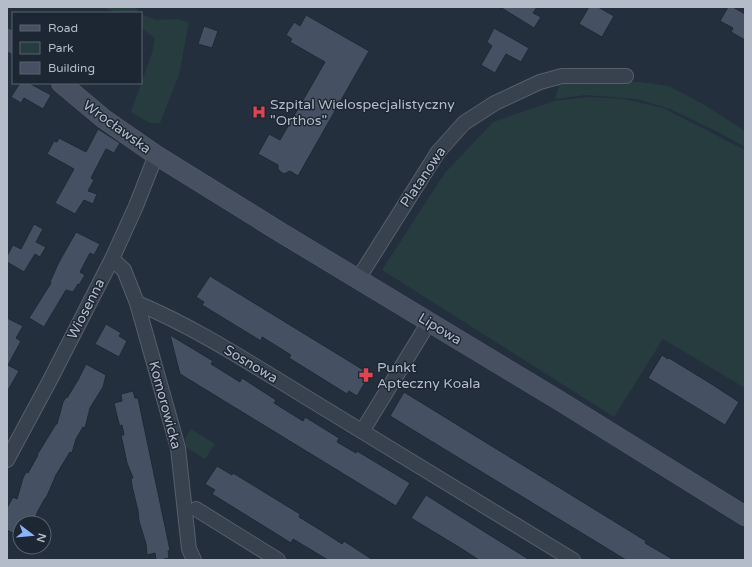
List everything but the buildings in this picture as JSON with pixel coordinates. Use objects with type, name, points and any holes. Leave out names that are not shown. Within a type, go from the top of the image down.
[{"type":"street","name":"Platanowa","points":[[358,279],[438,152],[464,123],[495,103],[540,82],[562,76],[626,76]]},
{"type":"street","name":"Wrocławska","points":[[62,84],[104,119],[156,155]]},
{"type":"street","name":"Lipowa","points":[[156,155],[560,401],[745,516]]},
{"type":"street","name":"Wiosenna","points":[[7,460],[112,259],[136,206],[156,155]]},
{"type":"street","name":"Komorowicka","points":[[112,259],[124,270],[137,304],[178,448],[189,548],[194,560]]},
{"type":"street","name":"Sosnowa","points":[[137,304],[167,316],[224,348],[363,430],[573,560]]},
{"type":"street","points":[[363,430],[428,322]]},
{"type":"street","points":[[196,509],[278,560]]},
{"type":"green space","points":[[103,7],[136,7],[138,12],[115,12]]},
{"type":"green space","points":[[142,14],[156,20],[177,19],[189,22],[179,75],[160,123],[150,123],[131,112],[142,84],[155,38],[142,29]]},
{"type":"green space","points":[[574,82],[640,82],[669,86],[703,104],[745,131],[745,147],[670,109],[637,99],[585,95],[555,99],[559,85]]},
{"type":"green space","points":[[588,97],[624,99],[663,108],[745,150],[745,388],[663,339],[614,417],[382,270],[444,174],[493,122],[554,101]]},
{"type":"green space","points":[[191,429],[215,444],[205,459],[186,447],[185,439]]},
{"type":"place","name":"Szpital Wielospecjalistyczny \"Orthos\"","points":[[259,112]]},
{"type":"place","name":"Punkt Apteczny Koala","points":[[366,375]]}]
